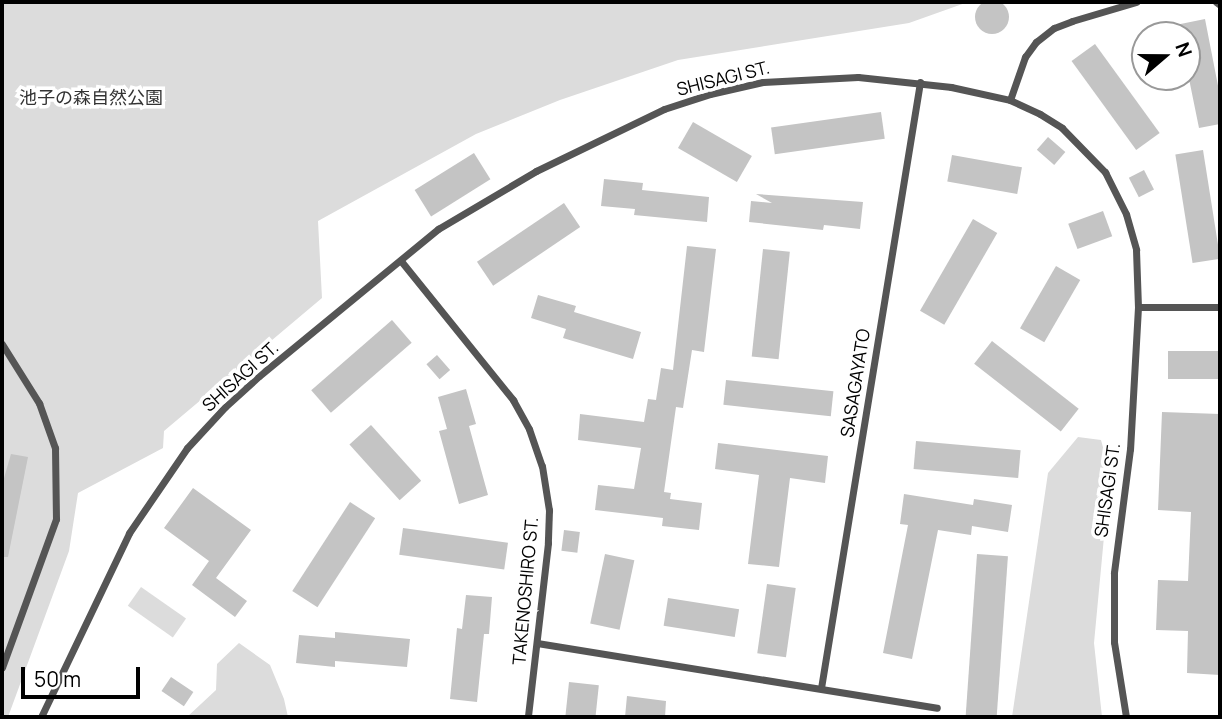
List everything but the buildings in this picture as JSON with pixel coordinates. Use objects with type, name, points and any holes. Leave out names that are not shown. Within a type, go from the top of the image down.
[{"type":"lane","points":[[1010,100],[1025,57],[1036,41],[1072,21],[1136,2]]},
{"type":"lane","name":"SHISAGI ST.","points":[[41,717],[129,533],[187,448],[225,407],[259,376],[438,229],[486,198],[611,133],[710,93],[763,82],[812,77],[858,77],[920,82],[1010,100],[1062,128],[1105,172],[1126,214],[1136,250],[1138,307],[1130,449],[1114,573],[1114,642],[1126,717]]},
{"type":"lane","name":"SASAGAYATO","points":[[821,688],[920,82]]},
{"type":"lane","name":"TAKENOSHIRO ST.","points":[[401,261],[492,371],[529,429],[541,467],[549,510],[548,543],[528,717]]},
{"type":"lane","points":[[1138,307],[1220,307]]},
{"type":"lane","points":[[2,344],[39,403],[55,448],[56,519],[2,667]]},
{"type":"lane","points":[[537,643],[937,708]]},
{"type":"green space","name":"池子の森自然公園","points":[[2,2],[968,2],[909,23],[678,60],[560,100],[476,134],[318,221],[322,298],[164,431],[163,448],[78,493],[69,551],[8,717],[2,717]]},
{"type":"green space","points":[[1078,437],[1101,440],[1110,473],[1094,643],[1102,717],[1012,717],[1048,473]]},
{"type":"green space","points":[[141,587],[186,619],[173,637],[128,606]]},
{"type":"green space","points":[[239,643],[270,665],[284,699],[288,717],[187,717],[216,690],[217,664]]}]
